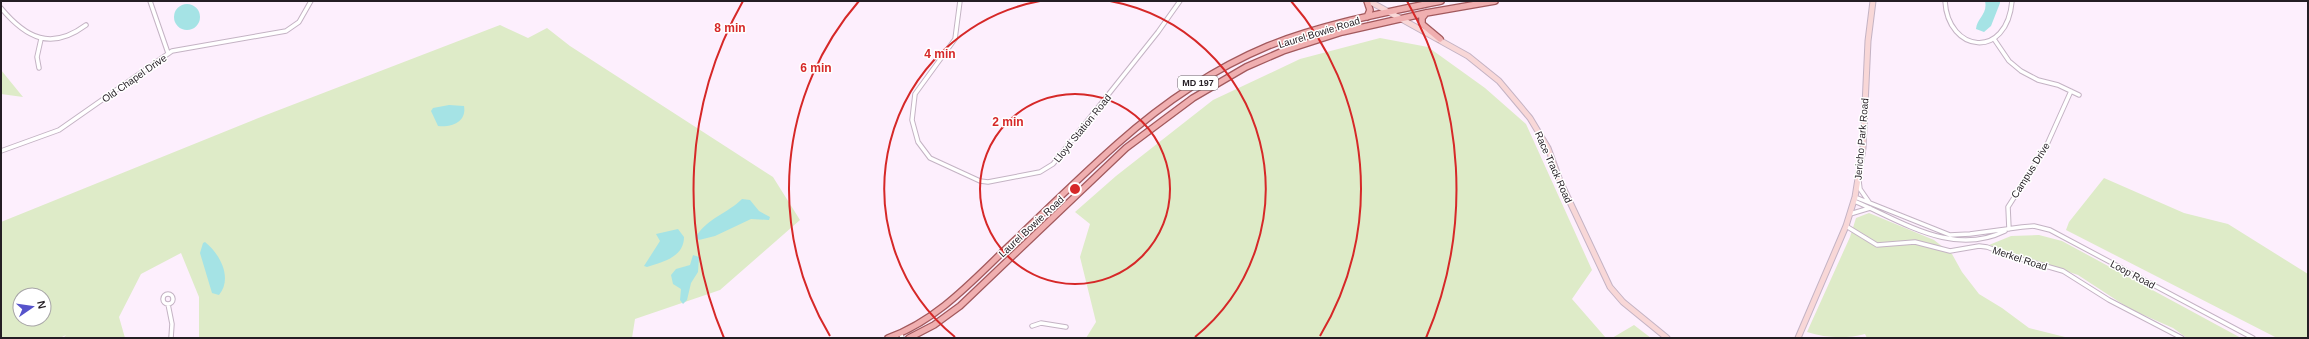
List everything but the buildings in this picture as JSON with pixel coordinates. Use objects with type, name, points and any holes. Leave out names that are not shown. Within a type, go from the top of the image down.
[{"type":"main road","points":[[1367,17],[1370,10],[1368,1]]},
{"type":"main road","name":"Laurel Bowie Road","points":[[888,338],[901,336],[956,298],[1117,144],[1179,95],[1214,73],[1267,47],[1297,36],[1367,17],[1441,1]]},
{"type":"main road","name":"Laurel Bowie Road","points":[[909,338],[934,325],[960,306],[1126,148],[1193,98],[1246,67],[1284,51],[1330,35],[1426,13],[1495,1]]},
{"type":"main road","points":[[1426,13],[1422,18],[1422,24],[1440,39]]},
{"type":"street","points":[[150,1],[168,53]]},
{"type":"street","name":"Old Chapel Drive","points":[[1,151],[59,130],[168,53],[179,49],[282,32],[299,22],[311,1]]},
{"type":"street","name":"Lloyd Station Road","points":[[960,1],[955,39],[915,94],[912,108],[912,126],[918,142],[930,158],[980,181],[988,182],[1040,172],[1050,167],[1111,93],[1180,1]]},
{"type":"street","name":"Race Track Road","points":[[1368,1],[1402,18],[1468,56],[1499,81],[1530,118],[1548,148],[1560,181],[1610,287],[1623,302],[1667,338]]},
{"type":"street","name":"Jericho Park Road","points":[[1798,338],[1846,226],[1854,199],[1863,148],[1868,42],[1873,1]]},
{"type":"street","points":[[1945,1],[1949,19],[1962,36],[1982,44],[1994,39],[2006,21],[2012,1]]},
{"type":"street","points":[[1,8],[20,29],[41,39],[67,36],[86,25]]},
{"type":"street","points":[[39,68],[37,57],[41,39]]},
{"type":"street","points":[[1994,39],[2010,61],[2021,70],[2038,80],[2058,85],[2079,95]]},
{"type":"street","name":"Campus Drive","points":[[2009,229],[2008,207],[2045,149],[2071,91]]},
{"type":"street","points":[[1850,214],[1871,206],[1860,189],[1858,177]]},
{"type":"street","name":"Loop Road","points":[[1854,199],[1950,235],[2034,226],[2050,230],[2253,338]]},
{"type":"street","name":"Merkel Road","points":[[1846,226],[1877,245],[1915,242],[1950,251],[1978,246],[1987,247],[2014,258],[2063,271],[2109,300],[2182,338]]},
{"type":"street","points":[[168,304],[172,324],[171,338]]},
{"type":"street","points":[[1032,326],[1040,322],[1066,327]]},
{"type":"shaded area","points":[[1985,1],[2000,1],[2000,3],[1991,26],[1984,32],[1976,29],[1978,22],[1984,13],[1986,5]]},
{"type":"shaded area","points":[[187,4],[196,8],[200,17],[196,26],[187,30],[178,26],[174,17],[178,8]]},
{"type":"shaded area","points":[[500,25],[528,38],[547,28],[570,46],[773,177],[800,220],[720,290],[635,319],[632,338],[199,338],[199,297],[181,253],[141,274],[119,317],[125,338],[63,338],[66,335],[60,338],[1,338],[1,222],[266,115]]},
{"type":"shaded area","points":[[1380,38],[1428,47],[1485,88],[1526,124],[1592,270],[1572,299],[1606,338],[1086,338],[1096,322],[1080,257],[1090,224],[1075,212],[1116,176],[1213,100],[1300,59]]},
{"type":"shaded area","points":[[1,70],[23,97],[1,94]]},
{"type":"shaded area","points":[[449,105],[464,106],[464,112],[461,120],[453,125],[438,126],[431,111],[433,108]]},
{"type":"shaded area","points":[[2104,178],[2184,213],[2228,224],[2308,274],[2308,338],[2277,338],[2066,230],[2069,222]]},
{"type":"shaded area","points":[[742,199],[750,200],[759,211],[770,217],[769,220],[751,219],[715,236],[699,240],[696,237],[705,225]]},
{"type":"shaded area","points":[[1869,213],[1934,240],[1952,254],[1962,272],[1979,294],[2002,308],[2029,328],[2069,338],[1867,338],[1865,334],[1851,337],[1836,337],[1821,336],[1807,332],[1850,237],[1856,218]]},
{"type":"shaded area","points":[[678,229],[684,237],[683,244],[677,254],[666,261],[647,267],[644,266],[660,241],[656,234]]},
{"type":"shaded area","points":[[2039,235],[2062,241],[2241,338],[2187,338],[2173,328],[2130,309],[2078,275],[1989,245],[2011,236]]},
{"type":"shaded area","points":[[205,242],[220,260],[225,274],[223,288],[219,295],[212,293],[200,253],[203,243]]},
{"type":"shaded area","points":[[693,255],[699,257],[698,272],[691,283],[687,300],[683,304],[680,300],[681,289],[673,284],[671,275],[676,269],[690,265]]},
{"type":"shaded area","points":[[1634,325],[1651,338],[1612,338]]}]
